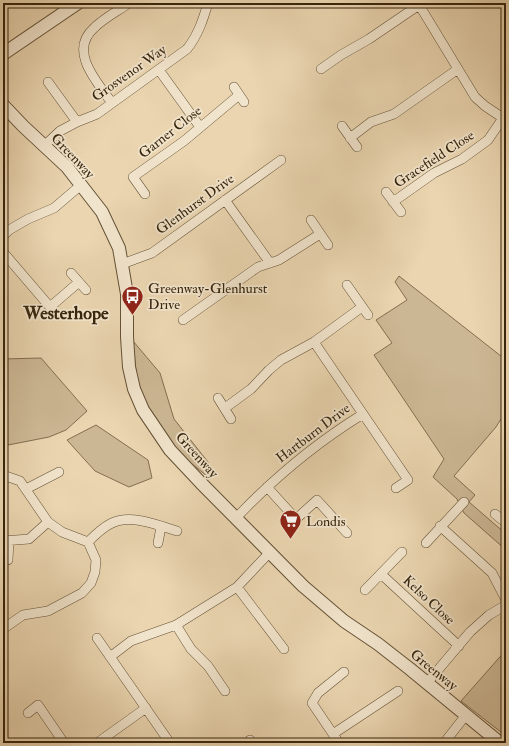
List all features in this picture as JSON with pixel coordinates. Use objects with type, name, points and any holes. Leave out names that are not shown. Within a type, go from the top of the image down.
[{"type":"street","points":[[3,46],[64,3]]},
{"type":"street","points":[[3,54],[78,3]]},
{"type":"street","points":[[112,103],[88,69],[84,55],[85,39],[94,28],[129,3]]},
{"type":"street","name":"Grosvenor Way","points":[[44,146],[60,131],[97,114],[187,49],[199,30],[208,3]]},
{"type":"street","points":[[321,69],[341,55],[370,39],[418,4],[475,97],[504,119]]},
{"type":"street","points":[[159,70],[200,127]]},
{"type":"street","points":[[350,138],[371,122],[394,114],[458,70]]},
{"type":"street","points":[[48,82],[77,122]]},
{"type":"street","name":"Garner Close","points":[[145,194],[133,177],[242,98],[234,86]]},
{"type":"street","name":"Greenway","points":[[3,105],[67,167],[102,212],[119,248],[128,294],[127,337],[129,366],[134,389],[143,410],[170,450],[303,586],[344,622],[378,644],[500,743]]},
{"type":"street","name":"Gracefield Close","points":[[394,202],[434,173],[462,159],[488,140],[504,119]]},
{"type":"street","points":[[342,126],[357,147]]},
{"type":"street","name":"Glenhurst Drive","points":[[122,264],[152,253],[281,160]]},
{"type":"street","points":[[3,236],[8,230],[28,219],[54,208],[81,185]]},
{"type":"street","name":"Gracefield Close","points":[[386,192],[401,212]]},
{"type":"street","points":[[225,200],[270,263]]},
{"type":"street","points":[[311,220],[328,245]]},
{"type":"street","points":[[183,320],[258,267],[279,260],[320,234]]},
{"type":"street","points":[[3,252],[50,307],[79,282]]},
{"type":"street","points":[[71,273],[86,290]]},
{"type":"street","points":[[225,408],[251,389],[281,360],[365,311],[347,285]]},
{"type":"street","name":"Hartburn Drive","points":[[236,518],[267,487],[305,454],[340,428],[363,414],[314,342]]},
{"type":"street","points":[[218,398],[232,419]]},
{"type":"street","points":[[363,414],[408,480],[396,488]]},
{"type":"street","points":[[26,489],[59,472]]},
{"type":"street","points":[[3,476],[20,481],[48,522],[62,532],[88,542],[96,560],[96,572],[91,583],[82,593],[48,611],[23,616],[3,629]]},
{"type":"street","points":[[267,487],[296,519],[317,500],[347,533]]},
{"type":"street","points":[[426,543],[440,526],[464,502]]},
{"type":"street","points":[[495,514],[506,523]]},
{"type":"street","points":[[88,542],[109,524],[124,519],[144,522],[177,531]]},
{"type":"street","points":[[8,560],[6,541],[29,539],[48,522]]},
{"type":"street","points":[[440,526],[492,574],[506,600]]},
{"type":"street","points":[[158,543],[161,527]]},
{"type":"street","points":[[110,657],[131,640],[176,625],[237,587],[270,552]]},
{"type":"street","name":"Kelso Close","points":[[365,590],[402,552]]},
{"type":"street","name":"Kelso Close","points":[[381,574],[459,646]]},
{"type":"street","points":[[237,587],[284,649]]},
{"type":"street","points":[[427,683],[470,632],[489,615],[506,605]]},
{"type":"street","points":[[176,625],[191,649],[208,666],[225,691]]},
{"type":"street","points":[[97,638],[170,743]]},
{"type":"street","points":[[339,743],[312,703],[318,693],[344,672]]},
{"type":"street","points":[[333,734],[398,691]]},
{"type":"street","points":[[28,713],[38,705],[64,743]]},
{"type":"street","points":[[96,743],[146,708]]},
{"type":"street","points":[[444,743],[466,715]]},
{"type":"shaded area","points":[[399,276],[506,360],[506,411],[496,427],[454,476],[475,495],[469,502],[506,534],[506,550],[464,513],[457,499],[433,477],[444,459],[374,355],[392,343],[376,320],[407,300],[395,282]]},
{"type":"shaded area","points":[[133,341],[160,373],[174,419],[208,462],[207,476],[177,452],[151,414],[137,382]]},
{"type":"shaded area","points":[[41,358],[87,411],[66,430],[49,437],[3,446],[3,359]]},
{"type":"shaded area","points":[[96,425],[148,460],[152,478],[129,487],[95,471],[67,440]]},
{"type":"shaded area","points":[[506,650],[506,736],[461,701]]},
{"type":"place","name":"Greenway-Glenhurst Drive","points":[[132,316]]},
{"type":"place","name":"Londis","points":[[290,540]]},
{"type":"district","name":"Westerhope","points":[[66,313]]}]
